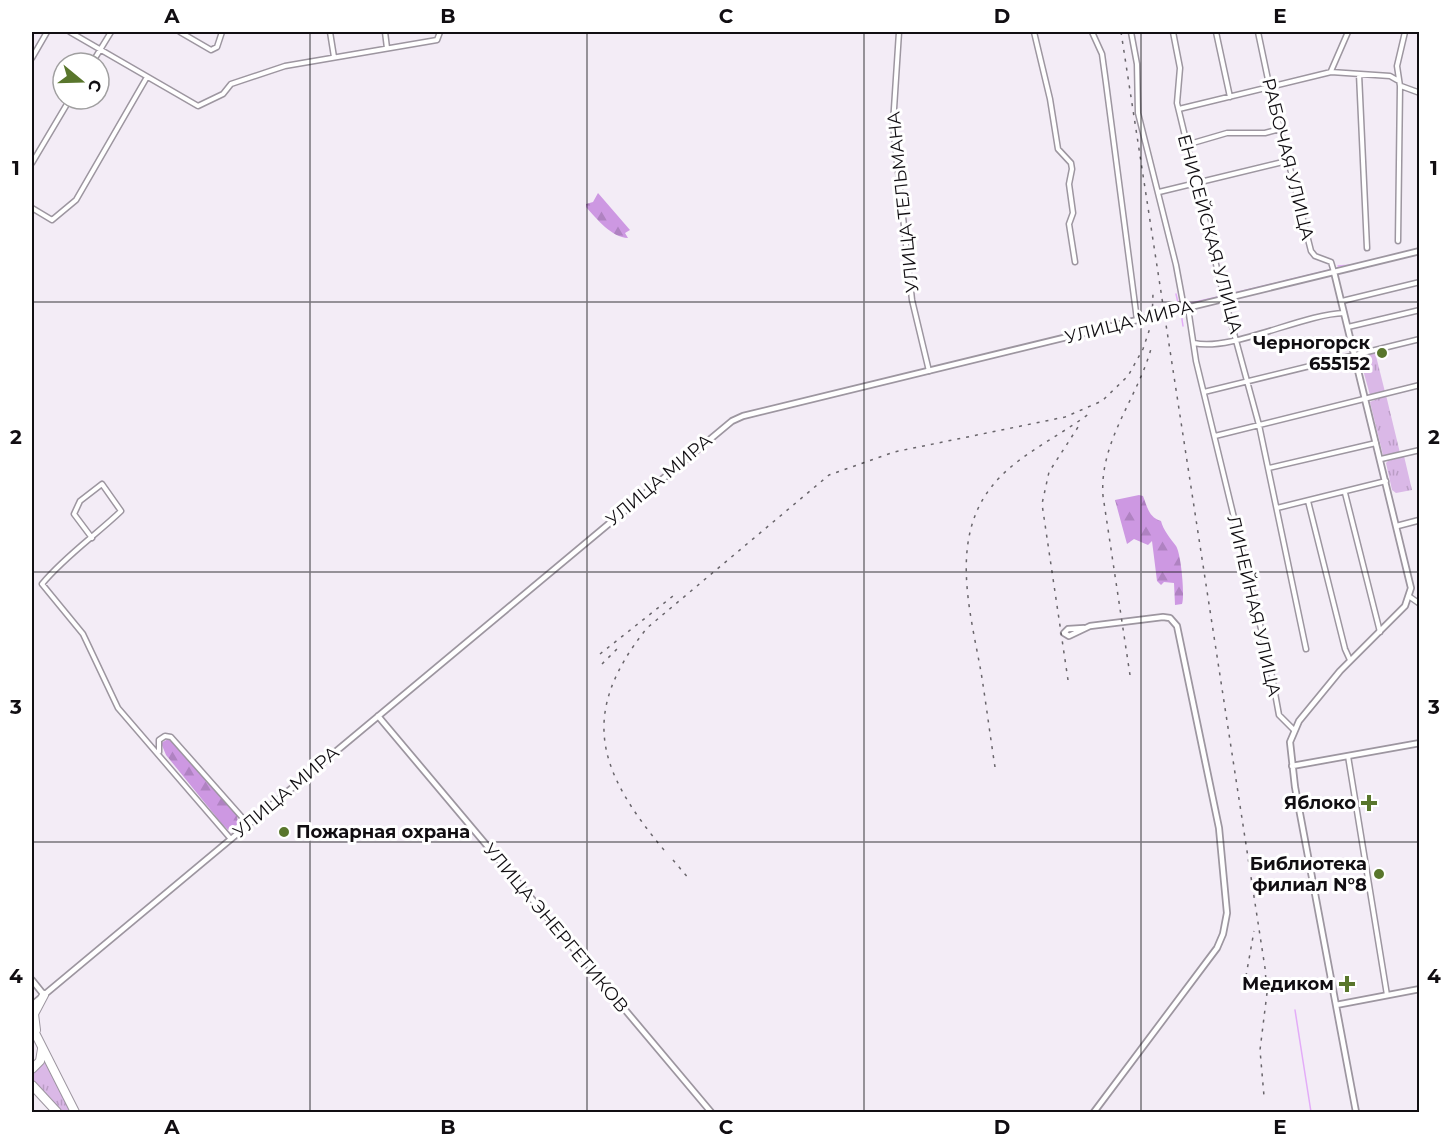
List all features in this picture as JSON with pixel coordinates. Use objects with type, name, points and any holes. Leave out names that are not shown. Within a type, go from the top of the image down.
[{"type":"highway","points":[[37,1037],[34,1014],[44,995]]},
{"type":"highway","points":[[32,1027],[75,1113]]},
{"type":"highway","points":[[32,1069],[40,1061],[42,1047]]},
{"type":"highway","points":[[32,1085],[57,1113]]},
{"type":"main road","name":"УЛИЦА МИРА","points":[[32,1005],[727,424],[743,416],[1419,251]]},
{"type":"main road","points":[[1335,272],[1410,580],[1410,597],[1406,606],[1350,660],[1294,730],[1290,742],[1292,766],[1356,1113]]},
{"type":"main road","points":[[1397,526],[1419,520]]},
{"type":"main road","points":[[1084,628],[1163,617],[1170,618],[1177,626],[1219,828],[1227,907],[1223,934],[1217,948],[1094,1113]]},
{"type":"main road","name":"УЛИЦА ЭНЕРГЕТИКОВ","points":[[378,716],[711,1113]]},
{"type":"main road","points":[[1292,766],[1419,742]]},
{"type":"main road","points":[[32,980],[44,995]]},
{"type":"main road","points":[[1336,1005],[1419,989]]},
{"type":"street","points":[[32,58],[47,32]]},
{"type":"street","points":[[70,32],[194,104],[203,106],[240,80],[285,66],[436,40],[440,33]]},
{"type":"street","points":[[100,49],[111,32]]},
{"type":"street","points":[[180,32],[211,50],[217,47],[222,32]]},
{"type":"street","points":[[330,32],[334,57]]},
{"type":"street","points":[[385,32],[387,48]]},
{"type":"street","name":"УЛИЦА ТЕЛЬМАНА","points":[[899,32],[893,124],[912,300],[929,371]]},
{"type":"street","points":[[1034,32],[1050,99],[1058,149],[1071,163],[1072,168],[1069,184],[1073,213],[1069,224],[1075,262]]},
{"type":"street","points":[[1092,32],[1103,63],[1137,320]]},
{"type":"street","name":"ЛИНЕЙНАЯ УЛИЦА","points":[[1131,32],[1137,64],[1138,113],[1159,192],[1280,715],[1294,730]]},
{"type":"street","name":"ЕНИСЕЙСКАЯ УЛИЦА","points":[[1173,32],[1180,68],[1177,101],[1186,145],[1259,425],[1306,649]]},
{"type":"street","points":[[1216,32],[1230,98]]},
{"type":"street","name":"РАБОЧАЯ УЛИЦА","points":[[1258,32],[1287,161],[1311,251],[1315,256],[1333,260],[1335,272]]},
{"type":"street","points":[[1331,72],[1348,32]]},
{"type":"street","points":[[1398,241],[1400,86],[1397,80],[1397,66],[1405,32]]},
{"type":"street","points":[[1336,62],[1342,71]]},
{"type":"street","points":[[1179,109],[1331,72],[1390,76],[1397,80]]},
{"type":"street","points":[[1359,74],[1367,248]]},
{"type":"street","points":[[32,208],[52,220],[76,200],[147,77]]},
{"type":"street","points":[[1400,86],[1419,93]]},
{"type":"street","points":[[32,163],[63,111]]},
{"type":"street","points":[[1186,145],[1227,133],[1265,133],[1280,129]]},
{"type":"street","points":[[1159,192],[1287,161]]},
{"type":"street","points":[[1342,302],[1419,282]]},
{"type":"street","points":[[1348,327],[1419,310]]},
{"type":"street","points":[[1193,344],[1202,345],[1237,339],[1345,313]]},
{"type":"street","points":[[1204,392],[1419,339]]},
{"type":"street","points":[[1215,436],[1419,385]]},
{"type":"street","points":[[1269,468],[1377,442]]},
{"type":"street","points":[[1381,459],[1419,450]]},
{"type":"street","points":[[1277,508],[1386,482]]},
{"type":"street","points":[[92,538],[74,514],[80,501],[102,484],[121,511],[92,538],[42,584],[83,634],[118,708],[159,752],[230,838]]},
{"type":"street","points":[[1345,493],[1380,632]]},
{"type":"street","points":[[1308,501],[1345,649],[1350,660]]},
{"type":"street","points":[[1410,597],[1419,603]]},
{"type":"street","points":[[159,752],[159,740],[165,736],[171,737],[248,824]]},
{"type":"street","points":[[1348,756],[1387,995]]},
{"type":"green space","points":[[598,193],[630,230],[625,233],[628,238],[610,231],[586,207],[586,204],[593,202]]},
{"type":"green space","points":[[1375,352],[1385,392],[1370,395],[1360,359]]},
{"type":"green space","points":[[1386,395],[1400,453],[1383,455],[1370,402]]},
{"type":"green space","points":[[1404,456],[1412,490],[1396,493],[1392,490],[1386,463]]},
{"type":"green space","points":[[1143,496],[1151,515],[1161,521],[1178,550],[1183,584],[1182,604],[1175,605],[1174,583],[1164,582],[1161,585],[1157,581],[1152,541],[1148,545],[1134,539],[1127,544],[1115,500]]},
{"type":"green space","points":[[170,738],[237,815],[238,824],[228,830],[166,755],[161,743]]},
{"type":"green space","points":[[45,1057],[72,1112],[60,1112],[32,1082],[32,1072],[39,1068]]},
{"type":"waterway","points":[[1385,257],[1420,249]]},
{"type":"waterway","points":[[1338,266],[1352,265]]},
{"type":"waterway","points":[[1284,281],[1330,270]]},
{"type":"waterway","points":[[1230,294],[1281,282]]},
{"type":"waterway","points":[[1176,294],[1179,307]]},
{"type":"waterway","points":[[1186,304],[1222,296]]},
{"type":"waterway","points":[[1181,313],[1183,326]]},
{"type":"waterway","points":[[1295,1010],[1311,1112]]},
{"type":"railway","points":[[1121,32],[1265,968],[1267,993],[1260,1050],[1264,1096]]},
{"type":"railway","points":[[664,850],[641,821],[624,794],[611,768],[605,742],[605,715],[611,688],[625,659],[647,628],[829,475],[894,452],[1065,417],[1102,401],[1128,376],[1143,349],[1152,322],[1153,293]]},
{"type":"railway","points":[[1130,675],[1103,496],[1103,476],[1113,437],[1138,383],[1152,345]]},
{"type":"railway","points":[[995,767],[968,595],[966,570],[973,520],[984,497],[1001,476],[1021,459],[1090,413]]},
{"type":"railway","points":[[1068,680],[1042,504],[1049,472],[1080,424]]},
{"type":"railway","points":[[600,654],[673,596]]},
{"type":"railway","points":[[602,664],[619,647]]},
{"type":"railway","points":[[673,860],[690,880]]},
{"type":"railway","points":[[1246,976],[1254,931]]},
{"type":"place","name":"Черногорск 655152","points":[[1382,353]]},
{"type":"place","name":"Яблоко","points":[[1369,803]]},
{"type":"place","name":"Пожарная охрана","points":[[284,832]]},
{"type":"place","name":"Библиотека филиал N°8","points":[[1379,874]]},
{"type":"place","name":"Медиком","points":[[1347,984]]}]
